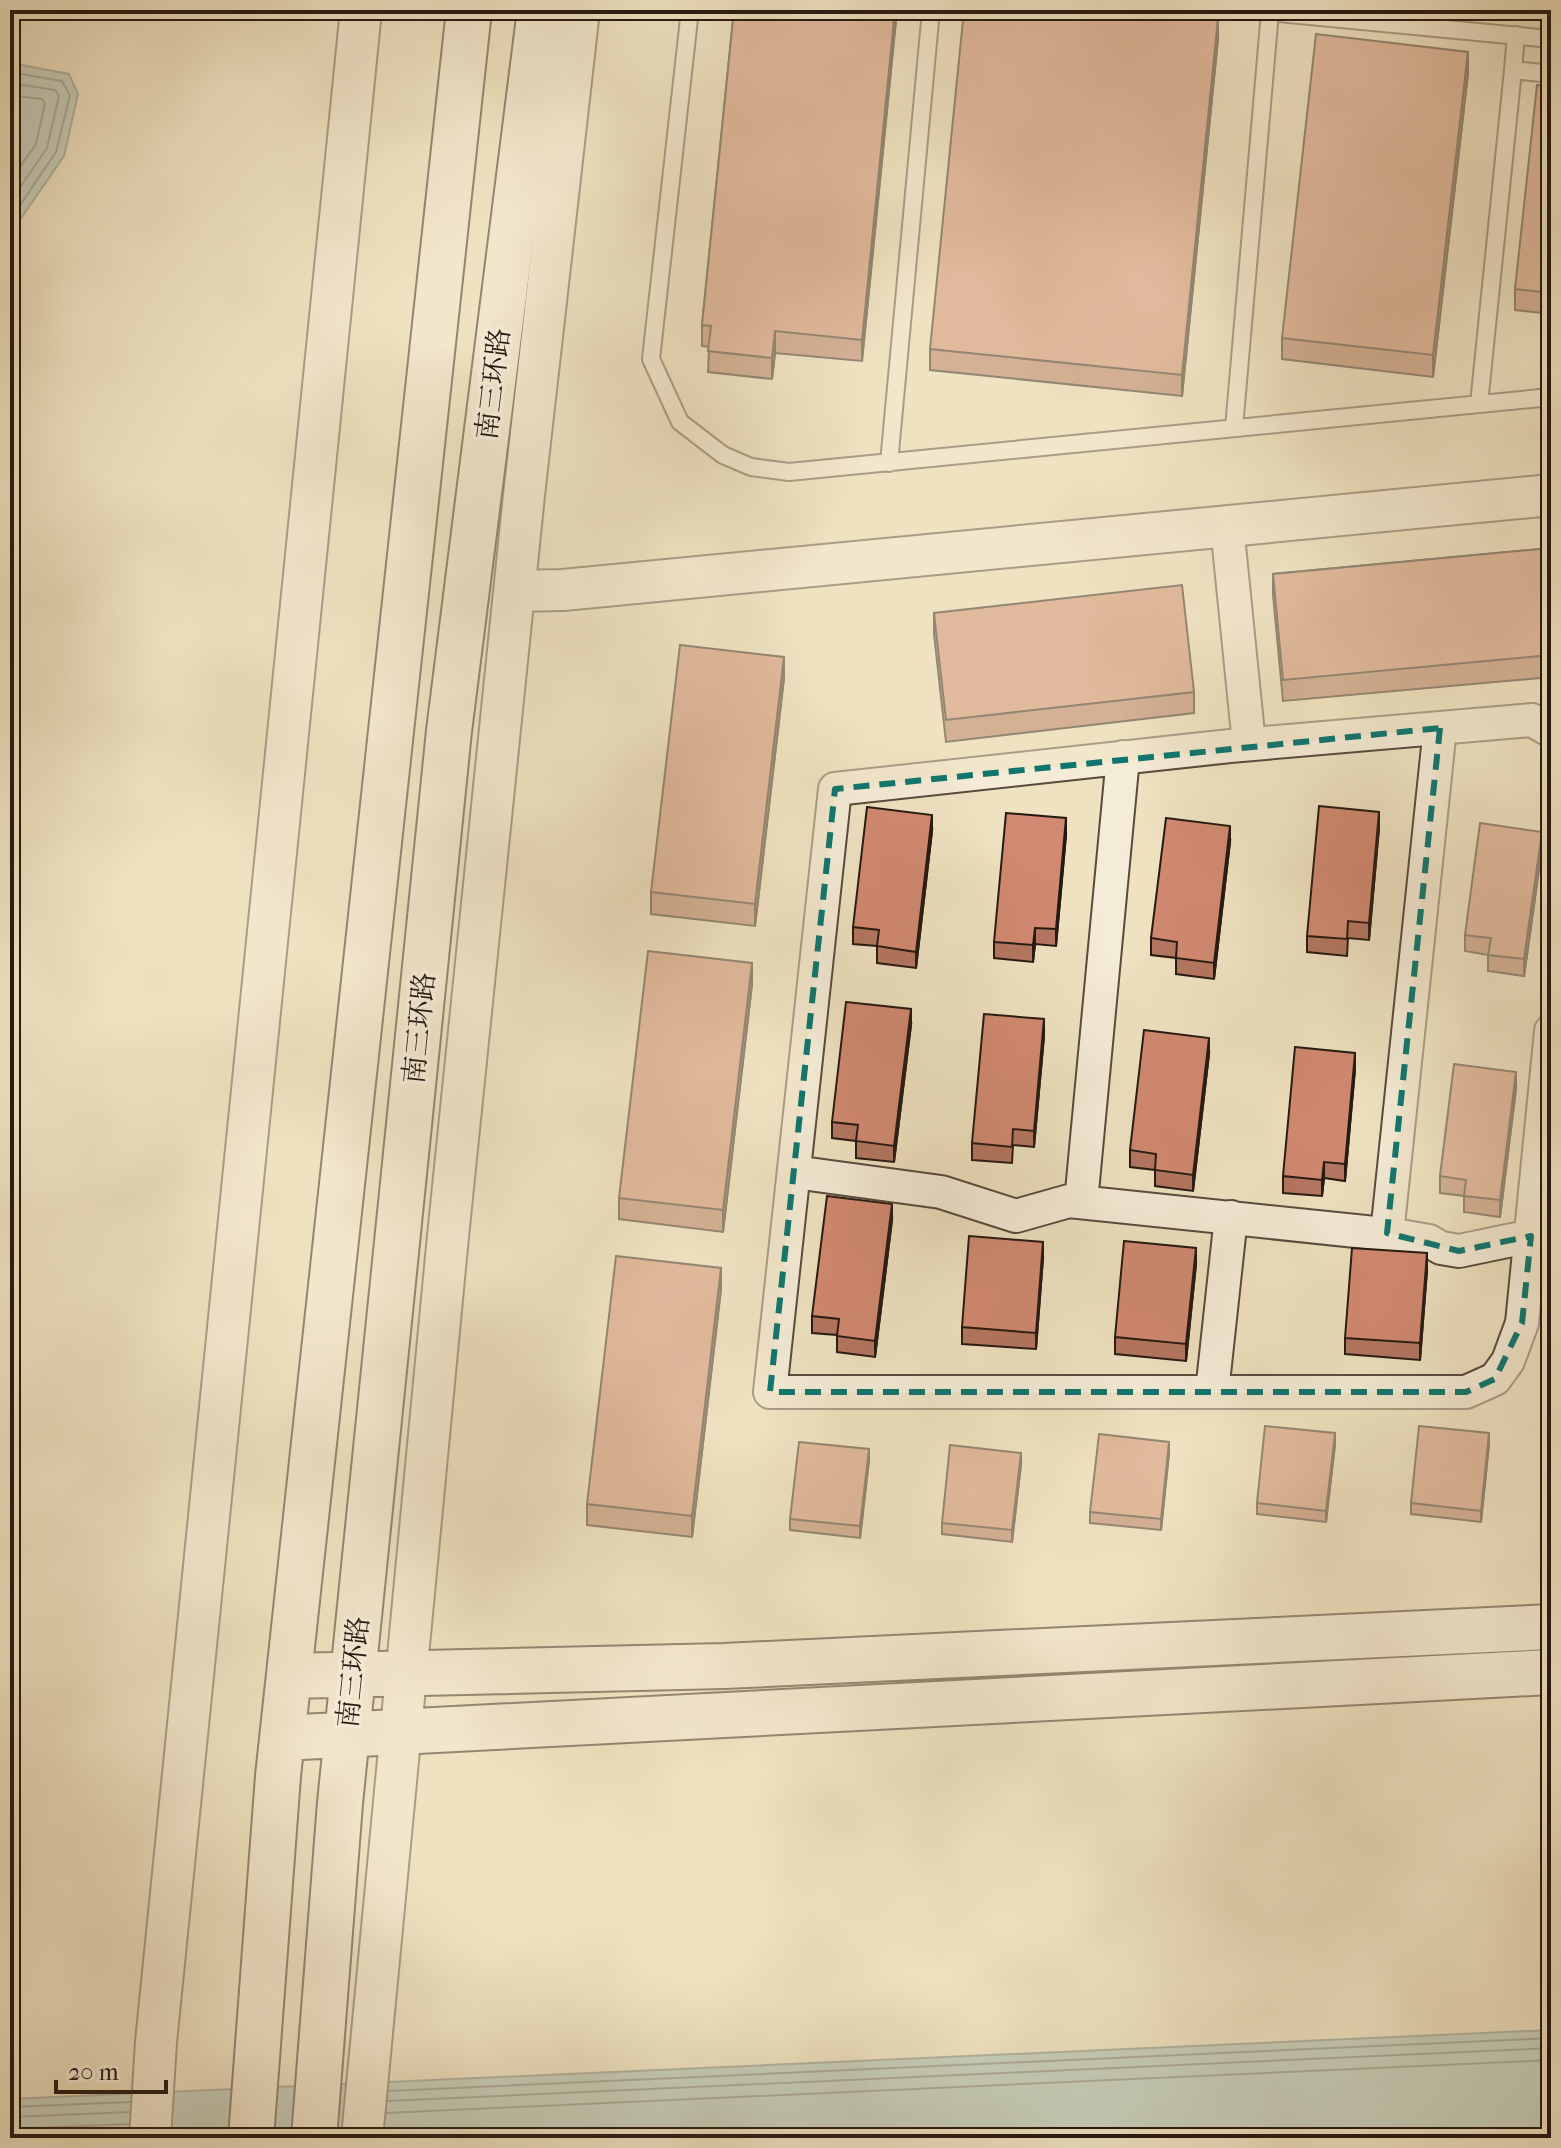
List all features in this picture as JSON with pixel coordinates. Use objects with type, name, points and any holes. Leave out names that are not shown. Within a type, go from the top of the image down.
[{"type":"main road","points":[[251,2138],[282,1738],[469,10]]},
{"type":"main road","name":"南三环路","points":[[314,2138],[346,1735],[449,731],[540,10]]},
{"type":"main road","points":[[289,1676],[740,1665],[1551,1627]]},
{"type":"main road","points":[[282,1738],[1551,1672]]},
{"type":"street","points":[[150,2138],[156,2042],[361,10]]},
{"type":"street","points":[[362,2138],[446,1252],[514,591],[579,10]]},
{"type":"street","points":[[514,591],[579,589],[1551,495]]},
{"type":"street","points":[[1227,526],[1249,744]]},
{"type":"street","points":[[1551,731],[1532,720],[1249,744],[835,789],[770,1392],[1466,1392],[1495,1379],[1508,1361],[1522,1323],[1551,1031]]},
{"type":"street","points":[[1387,1234],[1440,728]]},
{"type":"street","points":[[1081,1202],[1123,757]]},
{"type":"street","points":[[794,1172],[941,1192],[1016,1216],[1069,1201],[1387,1234],[1429,1241],[1441,1248],[1459,1251],[1531,1236]]},
{"type":"street","points":[[1212,1392],[1231,1217]]},
{"type":"lane","points":[[690,10],[651,359],[680,422],[723,455],[751,467],[789,472],[1551,397]]},
{"type":"lane","points":[[889,463],[931,10]]},
{"type":"lane","points":[[1246,10],[1358,15],[1551,39]]},
{"type":"lane","points":[[1234,428],[1270,12]]},
{"type":"lane","points":[[1479,404],[1516,35]]},
{"type":"lane","points":[[1513,70],[1551,74]]},
{"type":"highlighted area","points":[[1440,728],[1387,1233],[1459,1251],[1531,1236],[1522,1323],[1495,1379],[1466,1392],[770,1392],[835,789]]},
{"type":"water","points":[[10,65],[69,74],[78,94],[64,156],[10,230]]},
{"type":"water","points":[[1551,2030],[1551,2138],[10,2138],[10,2099]]},
{"type":"building","points":[[734,10],[895,10],[862,340],[775,331],[772,358],[708,351],[711,326],[702,325]]},
{"type":"building","points":[[964,10],[1138,10],[1218,18],[1182,375],[930,349]]},
{"type":"building","points":[[1316,34],[1468,52],[1433,355],[1282,338]]},
{"type":"building","points":[[1537,85],[1551,86],[1551,293],[1515,289]]},
{"type":"building","points":[[1551,548],[1551,655],[1283,680],[1273,574]]},
{"type":"building","points":[[1182,585],[1194,692],[946,720],[934,613]]},
{"type":"building","points":[[680,645],[784,657],[755,904],[651,892]]},
{"type":"building","points":[[1319,806],[1379,812],[1369,923],[1348,921],[1347,939],[1307,936]]},
{"type":"building","points":[[867,807],[932,815],[916,952],[877,946],[879,930],[853,927]]},
{"type":"building","points":[[1006,813],[1066,818],[1056,929],[1035,928],[1033,945],[994,942]]},
{"type":"building","points":[[1166,818],[1230,826],[1214,963],[1176,958],[1177,942],[1151,938]]},
{"type":"building","points":[[1480,823],[1542,832],[1524,959],[1488,955],[1491,938],[1465,935]]},
{"type":"building","points":[[648,951],[752,963],[723,1210],[619,1198]]},
{"type":"building","points":[[846,1002],[911,1009],[894,1146],[856,1141],[858,1125],[832,1122]]},
{"type":"building","points":[[984,1014],[1044,1019],[1034,1131],[1013,1129],[1012,1147],[972,1143]]},
{"type":"building","points":[[1144,1030],[1209,1038],[1193,1175],[1155,1170],[1156,1154],[1130,1150]]},
{"type":"building","points":[[1295,1047],[1355,1053],[1345,1164],[1324,1162],[1322,1180],[1283,1176]]},
{"type":"building","points":[[1454,1064],[1516,1072],[1500,1200],[1464,1196],[1466,1180],[1440,1176]]},
{"type":"building","points":[[827,1196],[892,1204],[875,1341],[837,1336],[839,1319],[812,1316]]},
{"type":"building","points":[[969,1236],[1043,1242],[1036,1333],[962,1327]]},
{"type":"building","points":[[1124,1241],[1196,1248],[1186,1344],[1115,1337]]},
{"type":"building","points":[[1352,1248],[1427,1253],[1420,1343],[1345,1338]]},
{"type":"building","points":[[616,1256],[721,1268],[692,1516],[587,1504]]},
{"type":"building","points":[[1265,1426],[1335,1433],[1326,1511],[1257,1503]]},
{"type":"building","points":[[1419,1426],[1489,1433],[1481,1511],[1411,1503]]},
{"type":"building","points":[[1099,1434],[1169,1442],[1161,1519],[1090,1512]]},
{"type":"building","points":[[799,1442],[869,1449],[860,1526],[790,1519]]},
{"type":"building","points":[[950,1445],[1021,1453],[1012,1530],[942,1523]]}]
